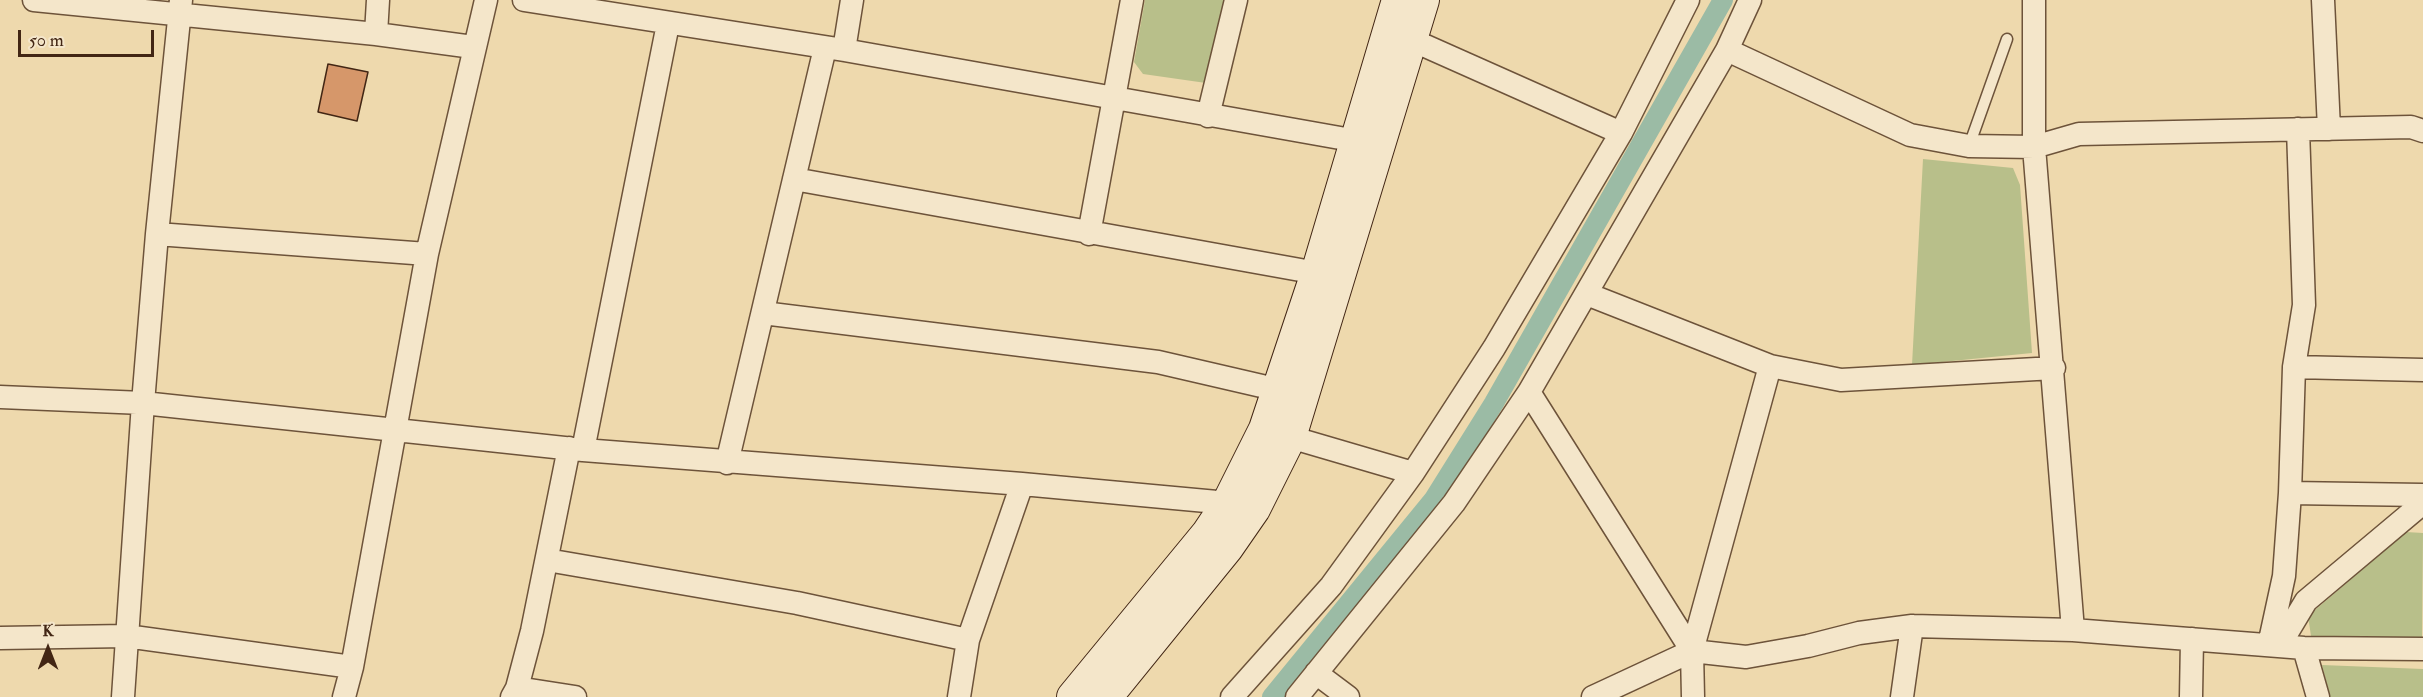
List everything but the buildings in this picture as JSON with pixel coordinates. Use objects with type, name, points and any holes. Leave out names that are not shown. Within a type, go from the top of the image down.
[{"type":"street","points":[[34,0],[181,8],[474,47]]},
{"type":"street","points":[[376,34],[378,0]]},
{"type":"street","points":[[344,697],[352,667],[427,254],[486,0]]},
{"type":"street","points":[[524,0],[834,49],[1357,141]]},
{"type":"street","points":[[727,463],[794,179],[834,49],[852,0]]},
{"type":"street","points":[[1089,234],[1132,0]]},
{"type":"street","points":[[1208,116],[1236,0]]},
{"type":"street","points":[[1073,697],[1208,533],[1228,503],[1265,429],[1317,273],[1398,0]]},
{"type":"street","points":[[1106,697],[1227,548],[1254,509],[1290,437],[1423,0]]},
{"type":"street","points":[[1232,697],[1330,586],[1413,473],[1494,348],[1621,133],[1688,0]]},
{"type":"street","points":[[1297,697],[1454,503],[1528,392],[1727,50],[1750,0]]},
{"type":"street","points":[[2034,0],[2034,147],[2054,368],[2073,630]]},
{"type":"street","points":[[2323,0],[2329,129]]},
{"type":"street","points":[[123,697],[157,234],[181,8]]},
{"type":"street","points":[[574,697],[514,693],[532,631],[547,560],[576,449],[668,24]]},
{"type":"street","points":[[1412,40],[1621,133]]},
{"type":"street","points":[[1727,50],[1910,135],[1969,146],[2034,147],[2079,134],[2411,127],[2423,132]]},
{"type":"street","points":[[2274,646],[2284,576],[2290,493],[2294,367],[2304,305],[2298,129]]},
{"type":"street","points":[[794,179],[1089,234],[1317,273]]},
{"type":"street","points":[[157,234],[427,254]]},
{"type":"street","points":[[1587,294],[1770,366],[1841,380],[2054,368]]},
{"type":"street","points":[[763,313],[1158,362],[1279,390]]},
{"type":"street","points":[[1693,697],[1692,651],[1770,366]]},
{"type":"street","points":[[2294,367],[2423,370]]},
{"type":"street","points":[[1528,392],[1692,651]]},
{"type":"street","points":[[0,397],[143,404],[395,432],[727,463],[1022,484],[1228,503]]},
{"type":"street","points":[[1290,437],[1413,473]]},
{"type":"street","points":[[959,697],[968,640],[1022,484]]},
{"type":"street","points":[[2290,493],[2423,495]]},
{"type":"street","points":[[2274,646],[2306,601],[2423,503]]},
{"type":"street","points":[[547,560],[796,603],[968,640]]},
{"type":"street","points":[[1902,697],[1912,626]]},
{"type":"street","points":[[1593,697],[1692,651],[1746,657],[1808,646],[1859,633],[1912,626],[2073,630],[2304,648],[2423,649]]},
{"type":"street","points":[[0,638],[126,636],[352,667]]},
{"type":"street","points":[[2191,697],[2192,639]]},
{"type":"street","points":[[2304,648],[2318,697]]},
{"type":"street","points":[[1316,673],[1348,697]]},
{"type":"lane","points":[[1969,146],[2007,39]]},
{"type":"green space","points":[[1145,0],[1227,0],[1206,83],[1143,74],[1134,62]]},
{"type":"green space","points":[[1923,159],[2013,168],[2020,185],[2032,353],[1912,365]]},
{"type":"green space","points":[[2406,532],[2423,533],[2422,640],[2311,636],[2308,616]]},
{"type":"green space","points":[[2322,665],[2423,669],[2423,697],[2330,697]]},
{"type":"waterway","points":[[1272,697],[1434,499],[1494,403],[1723,0]]}]
